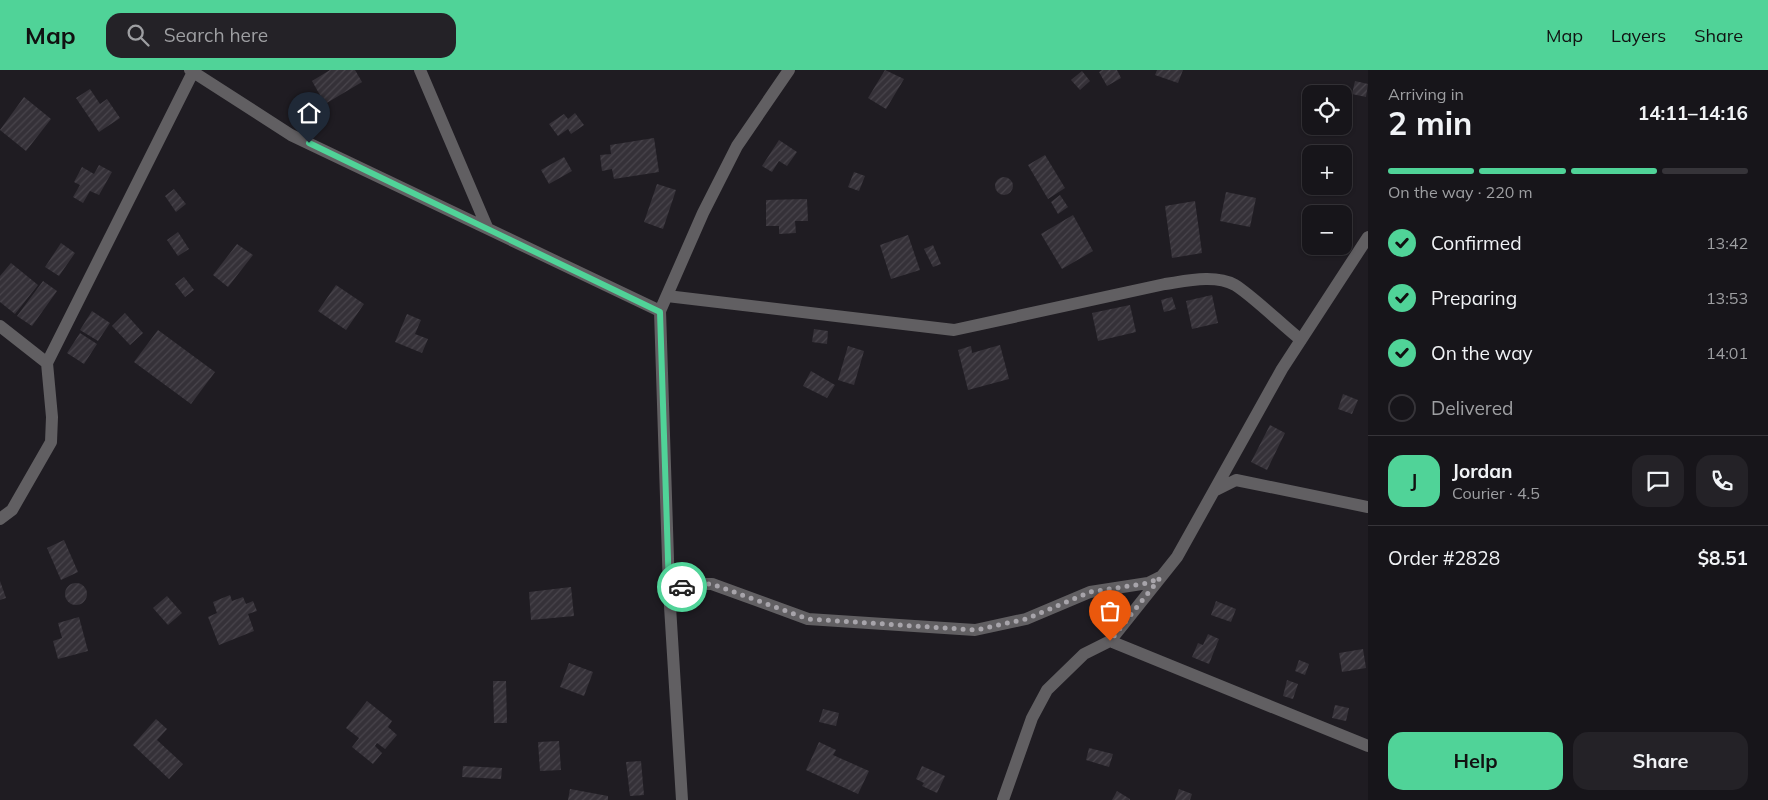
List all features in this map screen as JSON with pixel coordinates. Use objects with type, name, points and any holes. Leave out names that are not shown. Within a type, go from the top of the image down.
[{"type":"street","points":[[420,70],[487,227]]},
{"type":"street","points":[[682,800],[669,590],[660,312],[736,146],[789,70]]},
{"type":"street","points":[[0,519],[12,510],[51,442],[52,417],[47,363],[191,71],[291,135],[487,227],[660,312]]},
{"type":"street","points":[[1003,800],[1032,718],[1047,690],[1084,654],[1110,641],[1177,556],[1282,369],[1368,237]]},
{"type":"street","points":[[667,296],[954,330],[1165,284],[1193,280],[1213,280],[1234,284],[1301,340]]},
{"type":"street","points":[[0,326],[47,363]]},
{"type":"street","points":[[1214,491],[1236,480],[1368,507]]},
{"type":"street","points":[[669,590],[693,584],[712,584],[808,619],[976,630],[1026,619],[1090,592],[1148,583],[1160,578]]},
{"type":"street","points":[[1110,641],[1368,746]]},
{"type":"building","points":[[330,70],[355,70],[362,82],[325,104],[312,81]]},
{"type":"building","points":[[885,70],[904,79],[886,109],[868,98]]},
{"type":"building","points":[[1102,70],[1117,70],[1121,78],[1107,86],[1099,72]]},
{"type":"building","points":[[1157,70],[1183,70],[1178,83],[1155,75]]},
{"type":"building","points":[[1082,71],[1090,81],[1080,90],[1071,80]]},
{"type":"building","points":[[1355,81],[1368,84],[1366,97],[1352,94]]},
{"type":"building","points":[[90,89],[100,104],[107,99],[120,118],[99,132],[76,98]]},
{"type":"building","points":[[24,97],[51,119],[26,151],[0,130]]},
{"type":"building","points":[[575,113],[584,125],[571,134],[568,129],[558,136],[549,124],[564,114],[568,119]]},
{"type":"building","points":[[654,138],[659,172],[614,179],[612,169],[602,171],[600,155],[611,154],[610,145]]},
{"type":"building","points":[[779,140],[797,152],[787,166],[779,161],[772,172],[762,166]]},
{"type":"building","points":[[1045,155],[1065,188],[1048,199],[1028,165]]},
{"type":"building","points":[[564,157],[572,171],[549,184],[541,170]]},
{"type":"building","points":[[99,165],[112,172],[99,195],[90,191],[83,203],[73,197],[80,185],[74,182],[82,167],[94,174]]},
{"type":"building","points":[[854,172],[865,176],[859,191],[848,187]]},
{"type":"building","points":[[1004,177],[1010,180],[1013,186],[1010,192],[1004,195],[998,192],[995,186],[998,180]]},
{"type":"building","points":[[657,184],[676,190],[663,229],[644,222]]},
{"type":"building","points":[[174,189],[186,204],[176,212],[165,196]]},
{"type":"building","points":[[1226,192],[1256,198],[1250,227],[1220,221]]},
{"type":"building","points":[[1060,195],[1068,207],[1058,214],[1051,202]]},
{"type":"building","points":[[807,199],[808,221],[795,221],[796,233],[779,234],[779,226],[766,226],[766,200]]},
{"type":"building","points":[[1195,201],[1202,253],[1172,258],[1165,206]]},
{"type":"building","points":[[1073,215],[1093,251],[1062,269],[1041,234]]},
{"type":"building","points":[[178,232],[189,249],[178,256],[167,240]]},
{"type":"building","points":[[908,235],[920,270],[891,279],[880,245]]},
{"type":"building","points":[[61,243],[75,253],[59,276],[45,267]]},
{"type":"building","points":[[237,244],[253,255],[228,287],[213,275]]},
{"type":"building","points":[[933,245],[941,264],[933,267],[924,249]]},
{"type":"building","points":[[11,263],[38,285],[15,314],[0,302],[0,276]]},
{"type":"building","points":[[184,277],[194,290],[185,297],[175,284]]},
{"type":"building","points":[[43,281],[57,291],[32,326],[17,316]]},
{"type":"building","points":[[336,285],[364,304],[346,330],[318,311]]},
{"type":"building","points":[[1212,295],[1218,323],[1192,329],[1186,301]]},
{"type":"building","points":[[1172,297],[1176,309],[1164,312],[1161,300]]},
{"type":"building","points":[[1130,305],[1136,332],[1098,341],[1092,313]]},
{"type":"building","points":[[92,311],[110,323],[98,341],[80,330]]},
{"type":"building","points":[[125,313],[143,333],[130,345],[112,326]]},
{"type":"building","points":[[407,314],[421,320],[415,334],[428,339],[422,353],[395,342]]},
{"type":"building","points":[[814,329],[828,331],[827,344],[812,342]]},
{"type":"building","points":[[158,330],[215,372],[191,404],[134,362]]},
{"type":"building","points":[[80,333],[97,344],[84,364],[67,353]]},
{"type":"building","points":[[1000,345],[1009,379],[968,390],[958,350],[971,346],[972,353]]},
{"type":"building","points":[[848,346],[864,351],[854,385],[838,380]]},
{"type":"building","points":[[811,371],[835,385],[827,398],[803,386]]},
{"type":"building","points":[[1343,394],[1358,400],[1352,414],[1338,409]]},
{"type":"building","points":[[1270,425],[1285,433],[1267,470],[1251,462]]},
{"type":"building","points":[[64,540],[78,572],[61,580],[47,548]]},
{"type":"building","points":[[0,581],[6,598],[0,600]]},
{"type":"building","points":[[76,583],[84,586],[87,594],[84,602],[76,605],[68,602],[65,594],[68,586]]},
{"type":"building","points":[[571,587],[574,616],[531,620],[529,592]]},
{"type":"building","points":[[230,595],[232,601],[243,597],[246,604],[253,601],[257,611],[248,614],[254,631],[219,645],[208,617],[217,613],[213,602]]},
{"type":"building","points":[[167,596],[182,613],[168,625],[153,608]]},
{"type":"building","points":[[1216,601],[1236,609],[1231,622],[1211,615]]},
{"type":"building","points":[[79,617],[88,651],[58,659],[53,641],[62,638],[58,623]]},
{"type":"building","points":[[1208,634],[1219,639],[1209,664],[1192,657],[1198,643],[1203,645]]},
{"type":"building","points":[[1363,649],[1366,668],[1342,672],[1339,653]]},
{"type":"building","points":[[1299,660],[1309,664],[1305,675],[1295,671]]},
{"type":"building","points":[[569,663],[593,672],[584,696],[560,687]]},
{"type":"building","points":[[1287,680],[1298,684],[1293,699],[1283,696]]},
{"type":"building","points":[[493,681],[506,681],[507,723],[494,723]]},
{"type":"building","points":[[367,701],[392,721],[388,727],[397,735],[385,749],[377,743],[375,746],[382,753],[373,764],[352,747],[359,738],[346,728]]},
{"type":"building","points":[[1335,705],[1349,708],[1346,721],[1332,718]]},
{"type":"building","points":[[823,709],[839,713],[836,726],[819,722]]},
{"type":"building","points":[[156,719],[167,729],[157,740],[183,764],[169,779],[133,745]]},
{"type":"building","points":[[559,741],[561,770],[540,771],[538,742]]},
{"type":"building","points":[[819,742],[836,750],[833,755],[869,771],[858,794],[806,770]]},
{"type":"building","points":[[1089,748],[1113,754],[1109,767],[1086,760]]},
{"type":"building","points":[[641,761],[644,795],[630,796],[626,762]]},
{"type":"building","points":[[463,766],[502,768],[501,779],[462,777]]},
{"type":"building","points":[[922,766],[945,776],[937,793],[922,786],[924,783],[916,779]]},
{"type":"building","points":[[570,789],[608,796],[608,800],[568,800]]},
{"type":"building","points":[[1179,789],[1192,794],[1190,800],[1175,800]]},
{"type":"building","points":[[1117,791],[1130,799],[1130,800],[1112,800]]},
{"type":"way so far","points":[[682,587],[693,584],[712,584],[808,619],[878,623],[944,630],[976,630],[1026,619],[1090,592],[1112,587],[1148,583],[1160,578],[1110,641]]},
{"type":"route","points":[[309,143],[660,312],[669,590],[682,587]]}]
